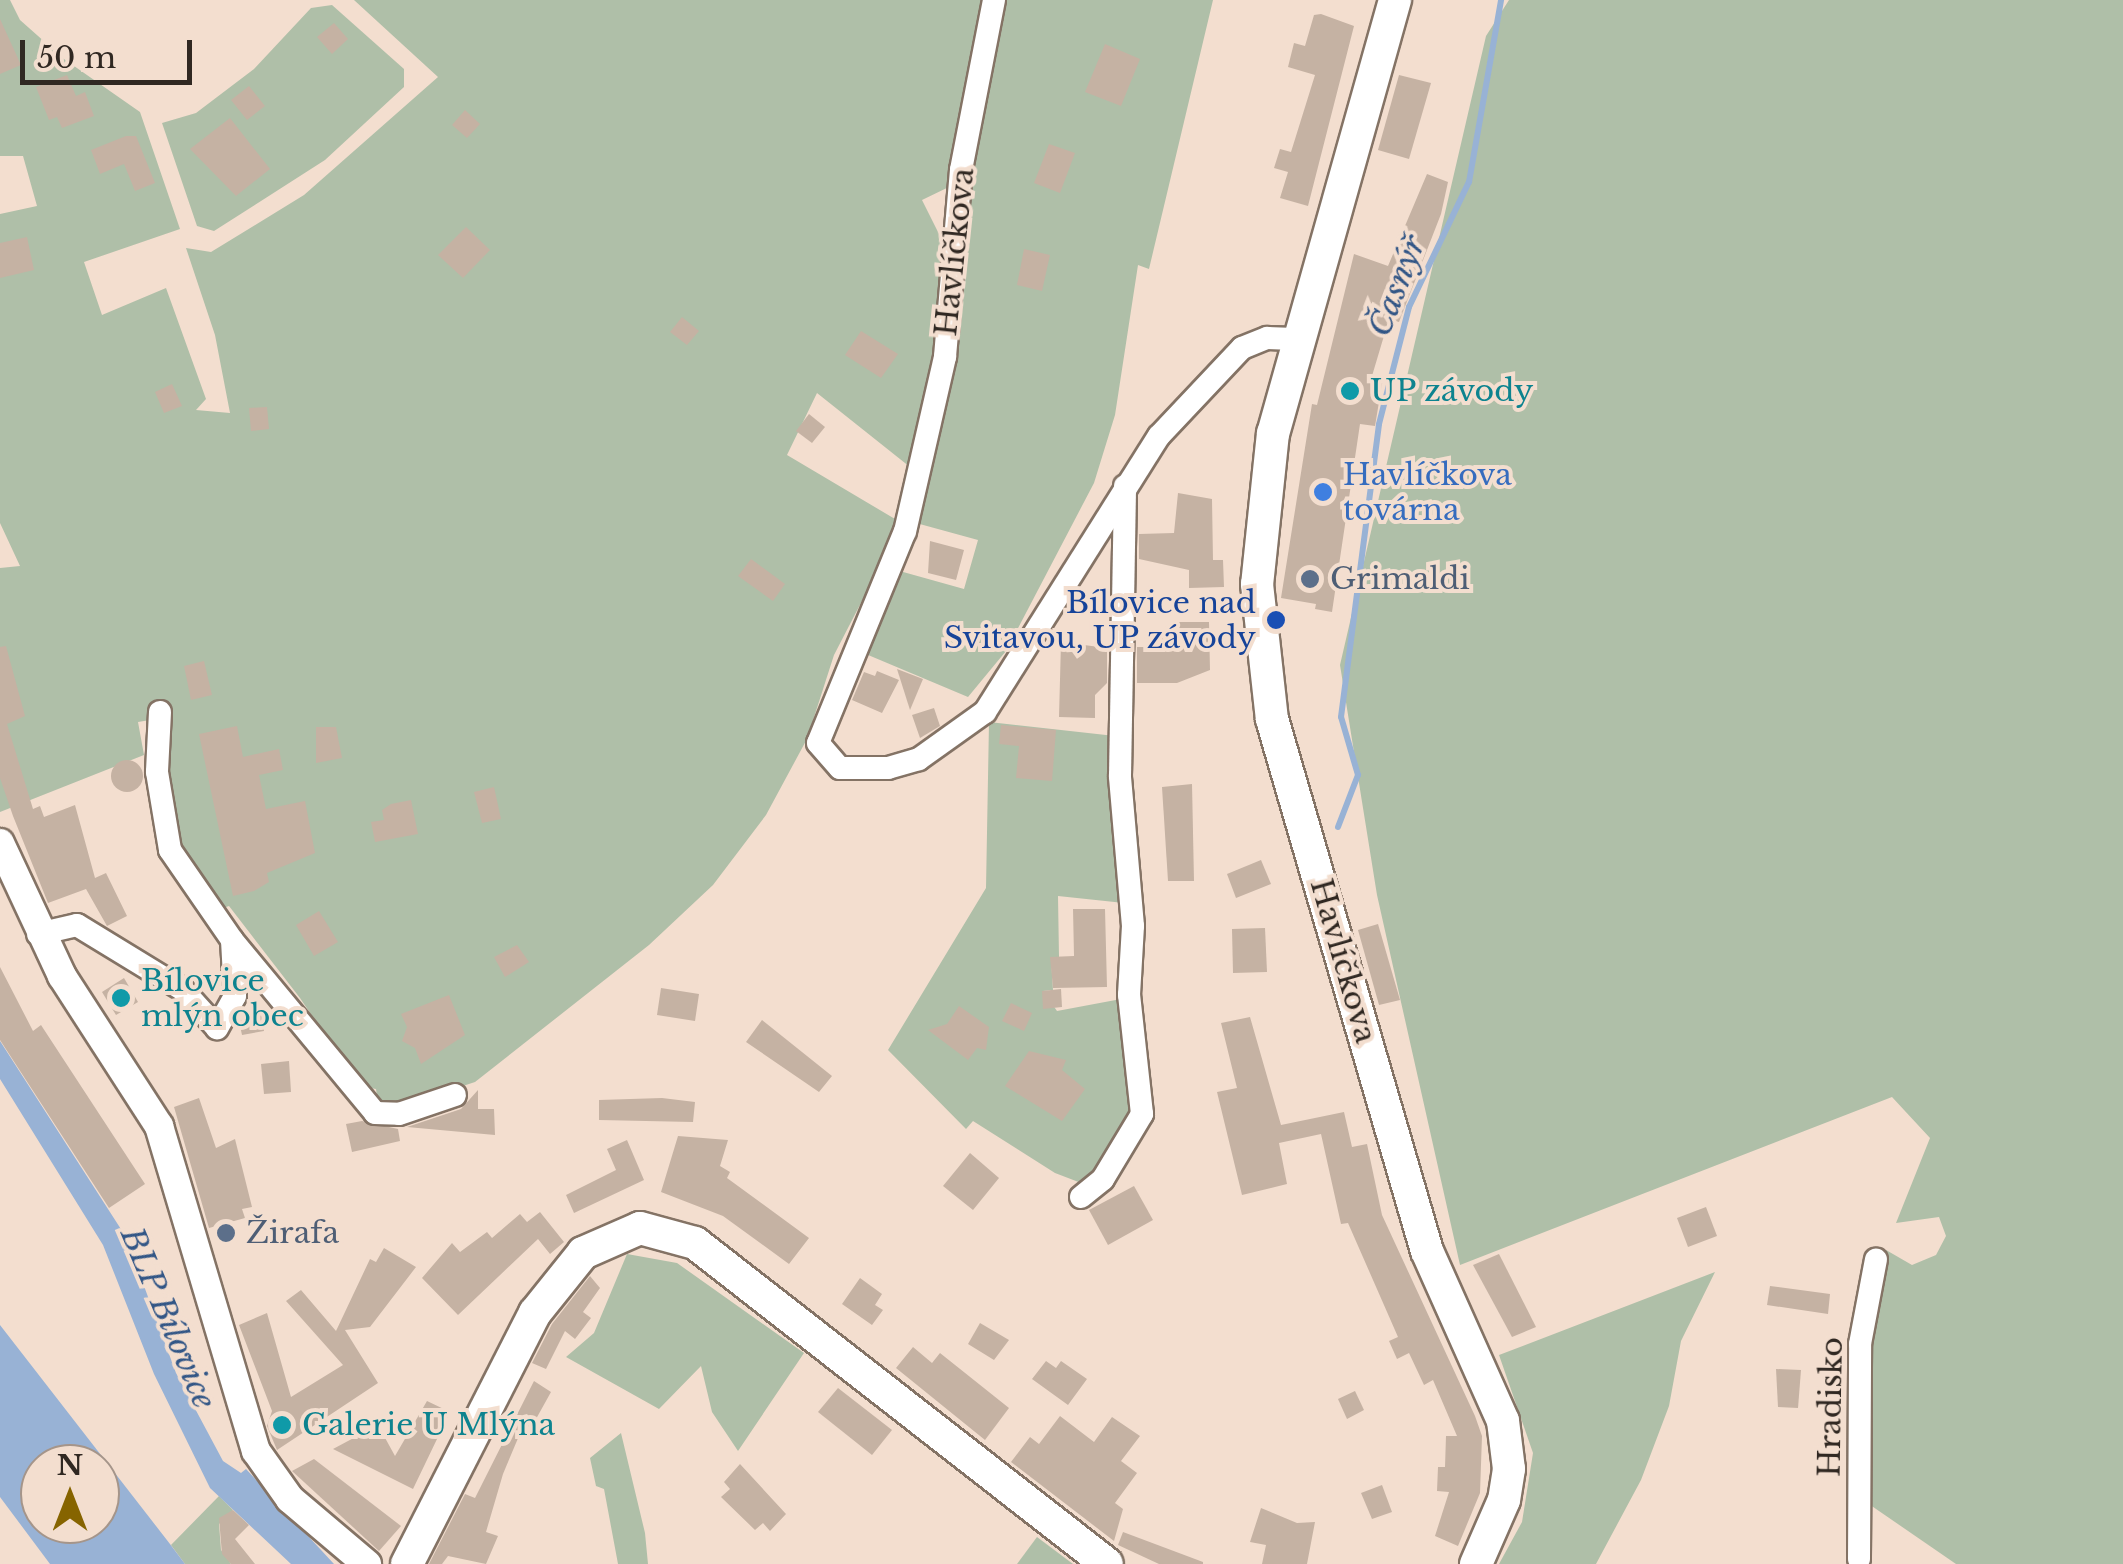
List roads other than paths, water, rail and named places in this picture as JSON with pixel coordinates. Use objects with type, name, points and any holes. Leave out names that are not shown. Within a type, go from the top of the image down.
[{"type":"main road","name":"Havlíčkova","points":[[1394,0],[1273,433],[1257,584],[1272,720],[1427,1251],[1502,1421],[1509,1470],[1504,1500],[1476,1564]]},
{"type":"main road","points":[[407,1564],[535,1313],[582,1253],[640,1228],[694,1243],[1107,1564]]},
{"type":"street","name":"Havlíčkova","points":[[994,0],[962,170],[945,357],[905,531],[818,743],[840,768],[888,768],[919,759],[986,712],[1158,436],[1228,358],[1257,340],[1301,339]]},
{"type":"street","points":[[1081,1198],[1103,1179],[1142,1114],[1130,995],[1134,926],[1120,776],[1125,486]]},
{"type":"street","points":[[160,712],[157,772],[170,850],[232,940],[375,1113],[399,1114],[455,1096]]},
{"type":"street","points":[[0,843],[38,934],[159,1126],[256,1451],[290,1499],[367,1564]]},
{"type":"street","points":[[38,934],[77,925],[182,989],[218,1028],[236,996],[232,940]]},
{"type":"street","name":"Hradisko","points":[[1858,1562],[1860,1344],[1876,1259]]},
{"type":"street","name":"Hradisko","points":[[1858,1562],[1869,1518]]},
{"type":"water","points":[[0,1041],[126,1237],[176,1373],[223,1461],[241,1473],[246,1469],[334,1564],[291,1564],[210,1488],[154,1374],[103,1245],[0,1079]]},
{"type":"water","points":[[0,1325],[92,1444],[20,1444],[20,1524],[0,1497]]},
{"type":"water","points":[[120,1480],[185,1564],[50,1564],[35,1544],[120,1544]]},
{"type":"waterway","name":"Časnýř","points":[[1338,827],[1358,775],[1341,717],[1379,424],[1409,307],[1469,182],[1501,0]]},
{"type":"place","name":"UP závody","points":[[1350,391]]},
{"type":"place","name":"Havlíčkova továrna","points":[[1323,492]]},
{"type":"place","name":"Grimaldi","points":[[1310,579]]},
{"type":"place","name":"Bílovice nad Svitavou, UP závody","points":[[1276,620]]},
{"type":"place","name":"Bílovice mlýn obec","points":[[121,998]]},
{"type":"place","name":"Žirafa","points":[[226,1233]]},
{"type":"place","name":"Galerie U Mlýna","points":[[282,1425]]},
{"type":"water label","name":"BLP Bílovice","points":[[168,1318]]}]
